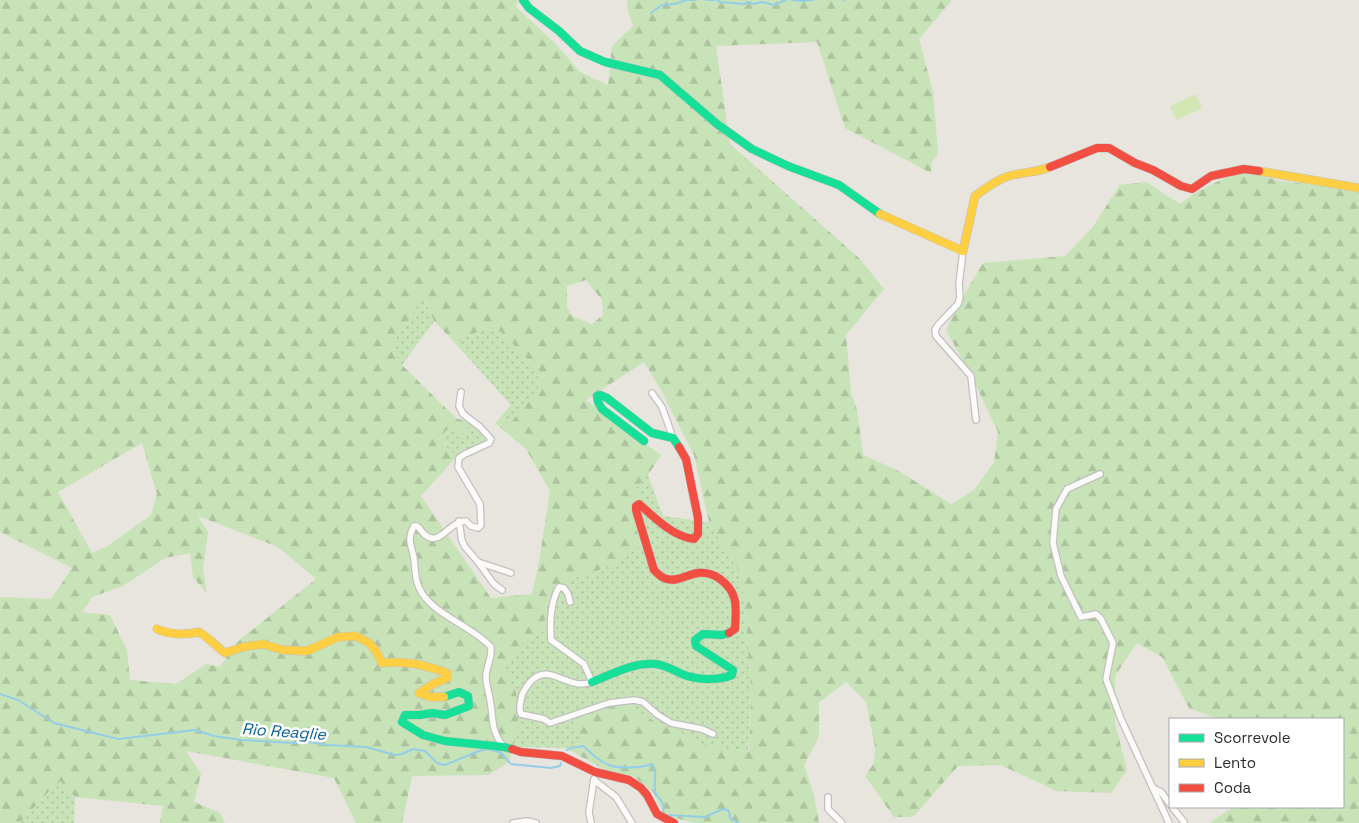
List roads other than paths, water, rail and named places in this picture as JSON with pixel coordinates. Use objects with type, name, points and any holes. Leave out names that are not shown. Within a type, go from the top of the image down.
[{"type":"street","points":[[523,0],[580,51],[605,62],[660,75],[717,124],[752,149],[788,166],[839,185],[877,213],[963,252]]},
{"type":"street","points":[[976,420],[971,376],[936,336],[935,330],[938,324],[958,304],[963,252],[975,196],[990,185],[1007,177],[1041,171],[1097,148],[1109,148],[1181,186],[1192,188],[1211,176],[1244,169],[1359,188]]},
{"type":"street","points":[[461,392],[459,406],[464,414],[491,439],[489,443],[459,458],[458,466],[480,504],[481,525],[478,528],[471,526],[466,521],[459,521],[436,539],[423,534],[420,528],[414,526],[409,541],[417,584],[425,598],[455,622],[476,633],[491,647],[492,656],[486,675],[486,682],[494,730],[504,747]]},
{"type":"street","points":[[652,393],[662,407],[673,438],[686,459],[698,518],[698,534],[694,539],[689,540],[663,525],[639,504],[636,506],[636,510],[654,570],[659,576],[668,580],[675,580],[703,573],[714,575],[728,585],[734,595],[736,611],[735,629],[727,634],[707,632],[695,640],[696,646],[702,652],[725,663],[733,670],[732,675],[727,678],[703,678],[686,675],[657,664],[638,664],[592,682],[581,684],[550,674],[542,674],[526,687],[519,710],[521,714],[544,719],[550,723],[609,703],[634,700],[642,702],[671,723],[702,729],[713,734]]},
{"type":"street","points":[[644,441],[602,409],[597,396],[600,395],[607,398],[652,433],[673,438]]},
{"type":"street","points":[[1100,474],[1067,489],[1056,509],[1053,543],[1061,576],[1081,617],[1096,614],[1101,619],[1113,643],[1106,679],[1121,719],[1169,823]]},
{"type":"street","points":[[459,521],[465,548],[494,584],[502,590]]},
{"type":"street","points":[[478,562],[511,574]]},
{"type":"street","points":[[570,602],[564,588],[559,587],[554,596],[550,618],[551,640],[584,664],[592,682]]},
{"type":"street","points":[[157,629],[166,633],[189,634],[199,632],[225,653],[263,644],[283,650],[307,651],[338,637],[356,636],[369,643],[382,662],[413,662],[446,673],[447,678],[433,684],[419,694],[427,698],[441,699],[459,692],[468,696],[469,706],[445,715],[432,713],[405,715],[402,722],[423,735],[445,741],[504,747],[521,752],[562,756],[595,772],[629,780],[641,788],[647,795],[657,814],[674,823]]},
{"type":"street","points":[[591,823],[589,812],[595,772]]},
{"type":"street","points":[[594,780],[616,797],[632,823]]},
{"type":"street","points":[[1153,788],[1161,792],[1169,803]]},
{"type":"street","points":[[828,797],[828,809],[842,823]]},
{"type":"street","points":[[1173,808],[1184,822]]},
{"type":"street","points":[[513,823],[527,821],[536,823]]},
{"type":"waterway","points":[[651,13],[662,5],[695,0]]},
{"type":"waterway","points":[[706,0],[714,0]]},
{"type":"waterway","points":[[717,0],[720,2],[744,4],[748,2],[754,4],[762,2],[774,5],[786,0]]},
{"type":"waterway","points":[[792,0],[813,0]]},
{"type":"waterway","name":"Rio Reaglie","points":[[0,694],[18,700],[54,723],[118,739],[195,730],[214,736],[242,740],[309,742],[366,747],[395,755],[413,749],[425,751],[437,763],[445,765],[479,751],[489,749],[501,753],[511,764],[551,768],[560,766],[561,763]]},
{"type":"waterway","name":"Rio Reaglie","points":[[567,750],[583,746],[595,757],[609,765],[618,767],[630,768],[652,764],[655,772],[655,791],[663,804],[663,813],[666,815],[705,817],[723,809],[729,811],[730,818],[738,823]]}]
